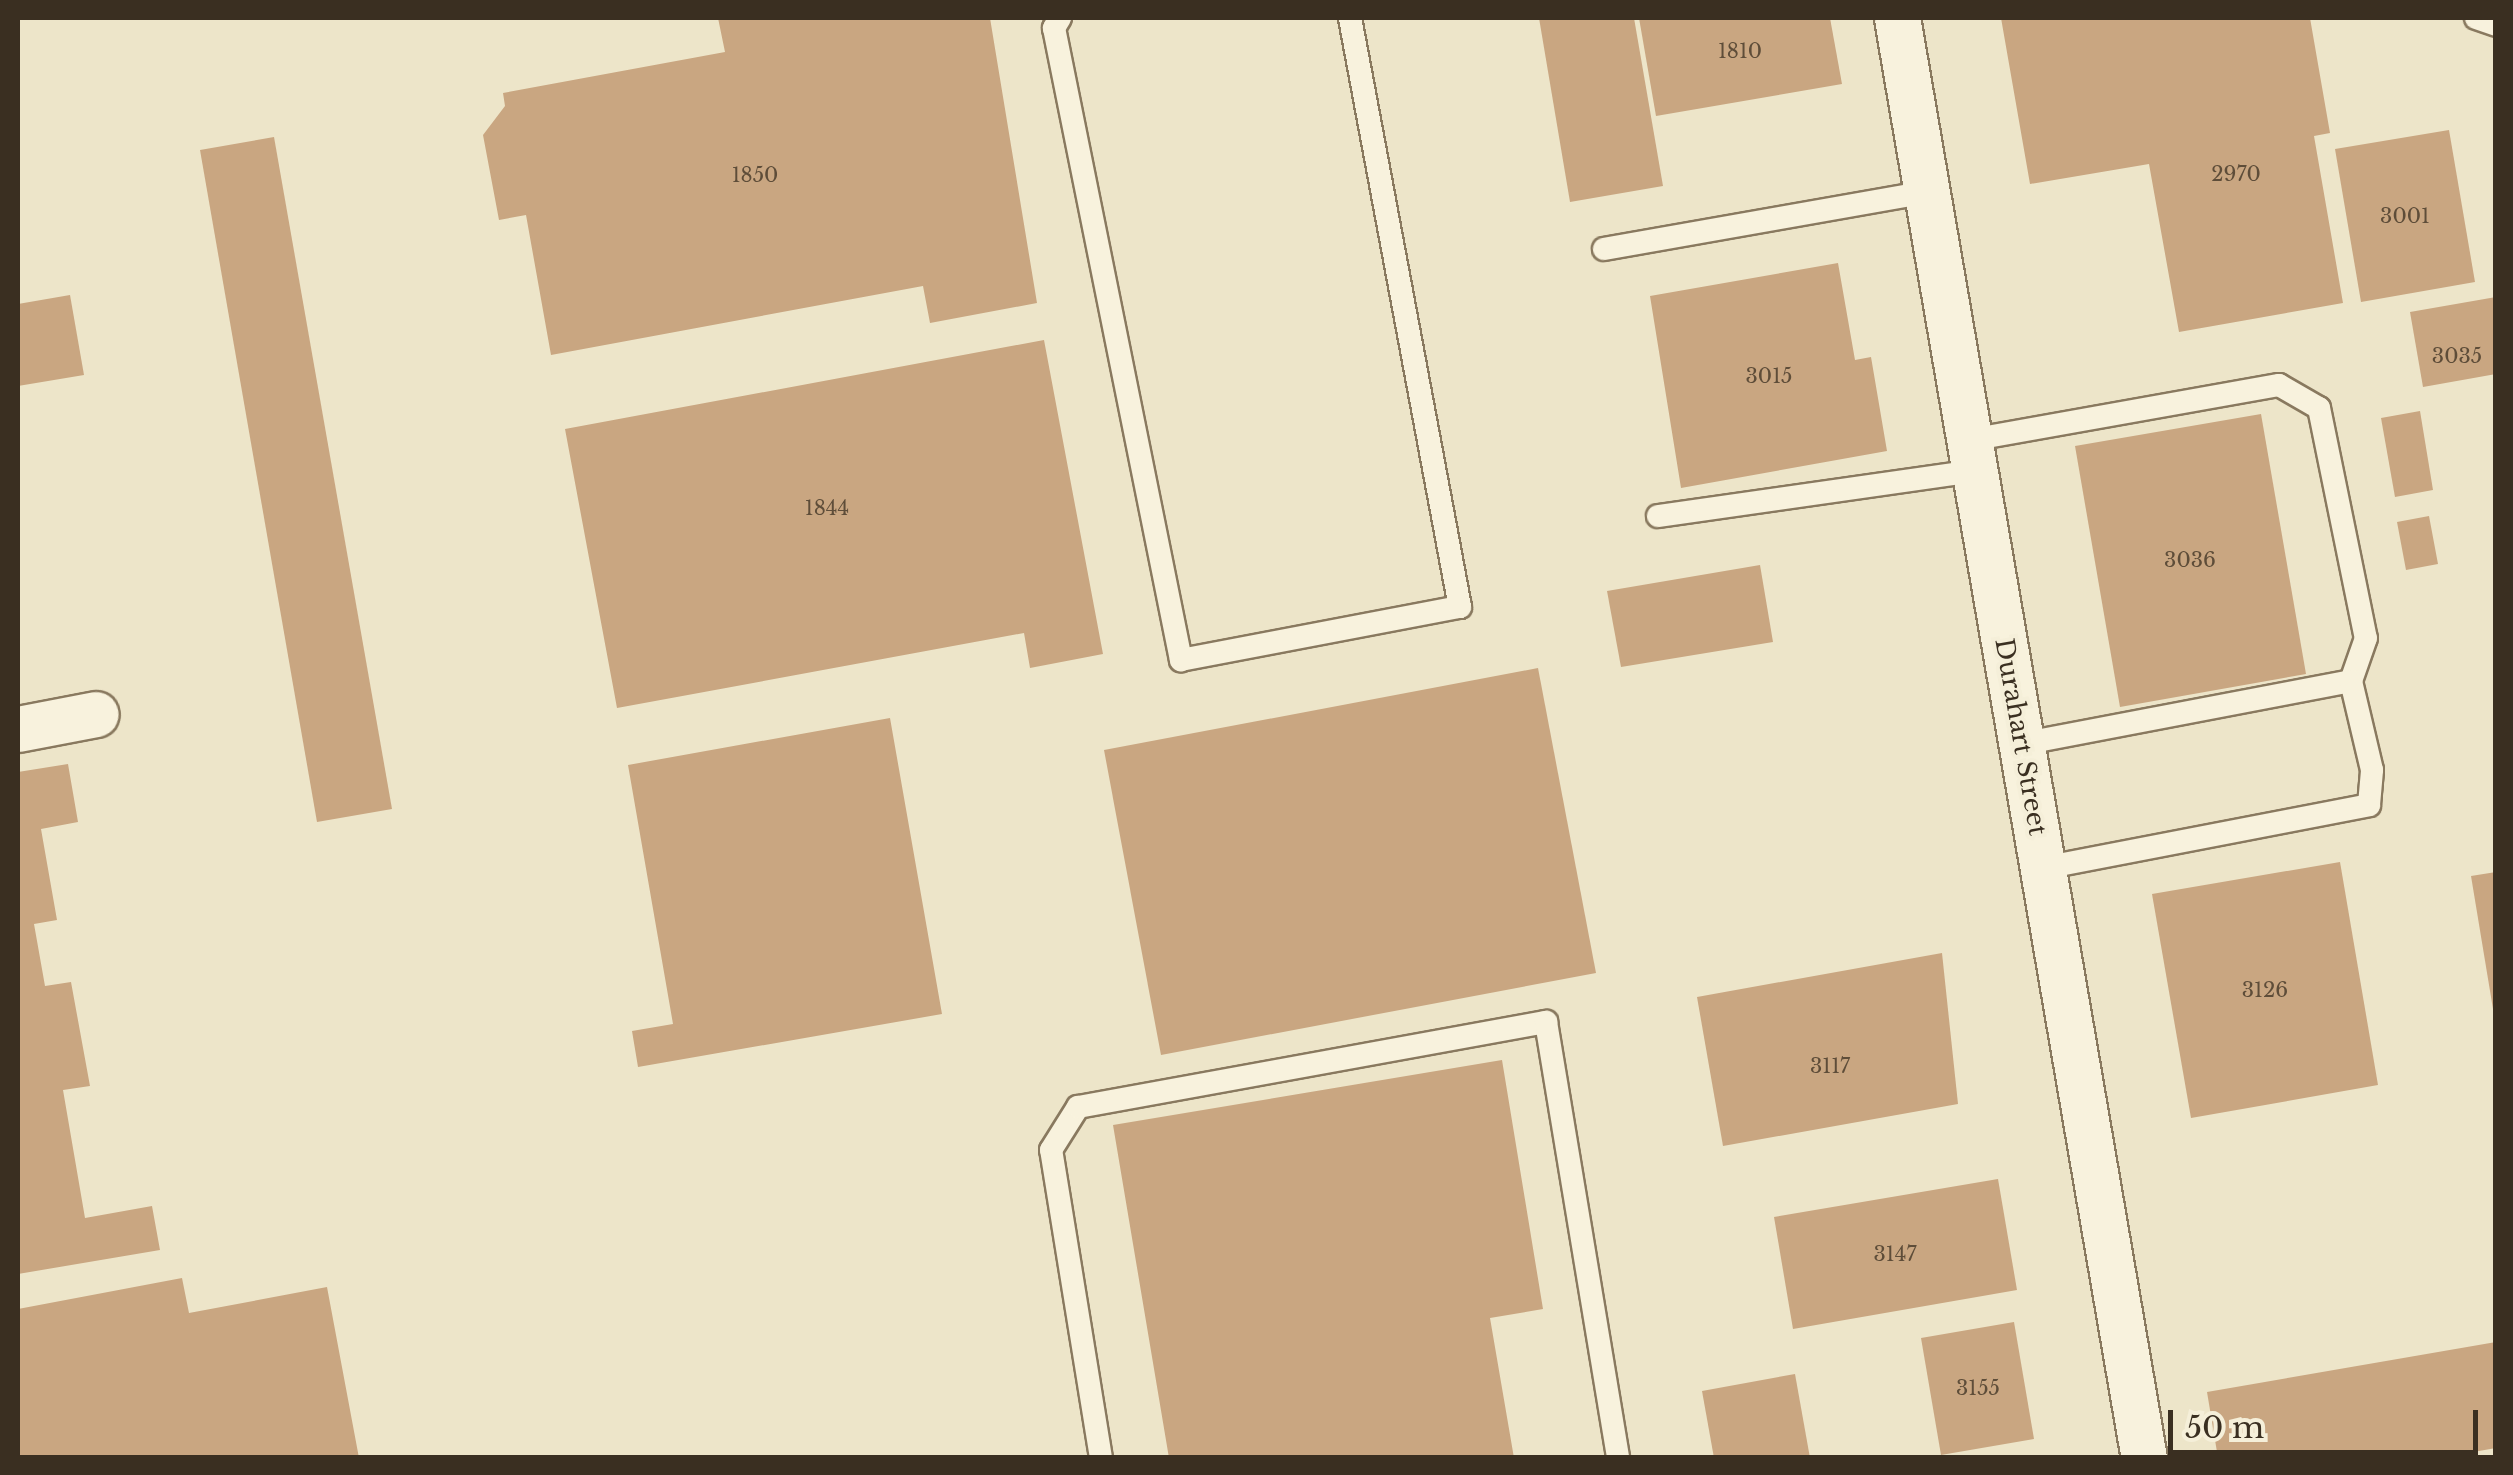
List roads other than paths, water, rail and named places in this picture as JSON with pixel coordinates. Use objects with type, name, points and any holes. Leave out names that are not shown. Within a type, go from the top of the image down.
[{"type":"street","name":"Durahart Street","points":[[1897,18],[2144,1458]]},
{"type":"street","points":[[18,729],[96,714]]},
{"type":"lane","points":[[1060,18],[1054,28],[1181,660],[1460,607],[1350,18]]},
{"type":"lane","points":[[2476,18],[2496,25]]},
{"type":"lane","points":[[1604,249],[1927,192]]},
{"type":"lane","points":[[1658,516],[1972,456],[2279,385],[2318,408],[2366,638],[2351,680],[2372,770],[2369,805],[2043,868]]},
{"type":"lane","points":[[2022,744],[2351,680]]},
{"type":"lane","points":[[1101,1458],[1051,1150],[1078,1106],[1546,1022],[1618,1458]]}]
